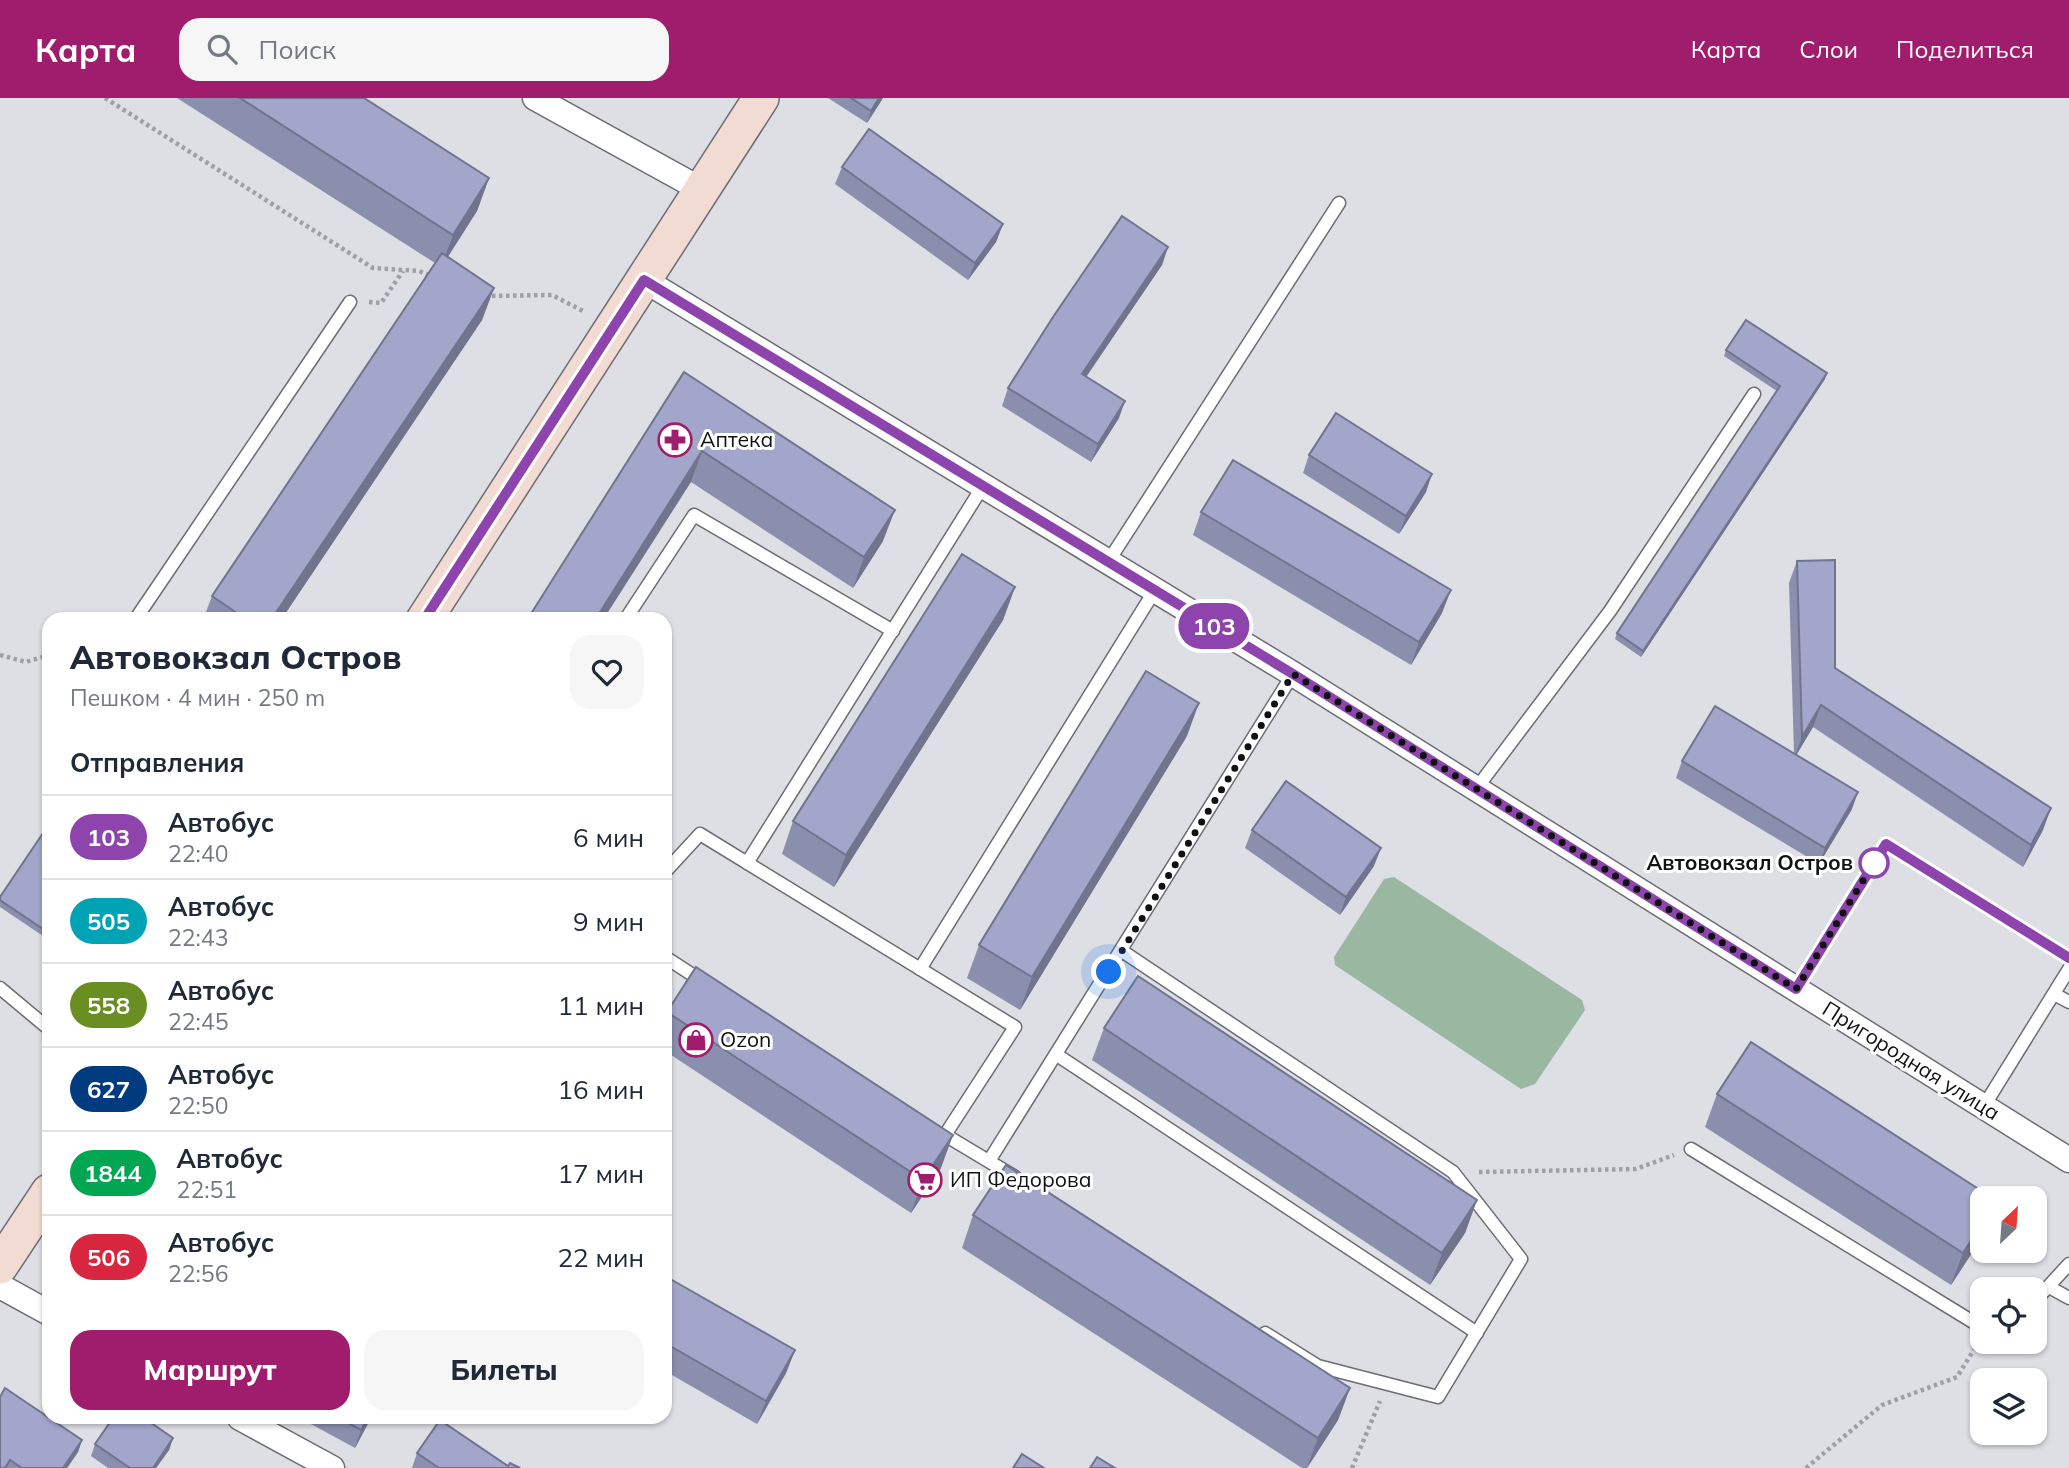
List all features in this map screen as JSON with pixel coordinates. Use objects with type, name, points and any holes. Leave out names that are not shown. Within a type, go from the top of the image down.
[{"type":"main road","points":[[429,612],[761,98]]},
{"type":"main road","points":[[0,1266],[42,1203]]},
{"type":"street","points":[[535,98],[702,190]]},
{"type":"street","name":"Пригородная улица","points":[[644,280],[1293,674],[2069,1160]]},
{"type":"street","points":[[0,1286],[42,1309]]},
{"type":"street","points":[[251,1424],[332,1468]]},
{"type":"lane","points":[[1108,562],[1339,203]]},
{"type":"lane","points":[[140,612],[350,302]]},
{"type":"lane","points":[[1476,789],[1610,611],[1754,394]]},
{"type":"lane","points":[[747,863],[983,486]]},
{"type":"lane","points":[[630,612],[694,515],[892,631]]},
{"type":"lane","points":[[920,969],[1155,590]]},
{"type":"lane","points":[[989,1161],[1293,674]]},
{"type":"lane","points":[[672,864],[700,834],[1015,1027],[945,1135]]},
{"type":"lane","points":[[1796,989],[1886,844],[2069,958]]},
{"type":"lane","points":[[1122,951],[1453,1172],[1521,1259],[1438,1397],[1318,1366],[1259,1330]]},
{"type":"lane","points":[[672,961],[712,987]]},
{"type":"lane","points":[[1984,1106],[2069,969]]},
{"type":"lane","points":[[0,988],[42,1023]]},
{"type":"lane","points":[[2054,994],[2069,1002]]},
{"type":"lane","points":[[1057,1055],[1477,1333]]},
{"type":"lane","points":[[933,1127],[1024,1183]]},
{"type":"lane","points":[[1691,1149],[1970,1320]]},
{"type":"lane","points":[[2069,1265],[2049,1286],[2069,1298]]},
{"type":"path","points":[[105,98],[373,268],[419,271],[432,276]]},
{"type":"path","points":[[350,302],[381,303],[403,270]]},
{"type":"path","points":[[483,296],[552,295],[613,327]]},
{"type":"path","points":[[0,655],[26,662],[42,657]]},
{"type":"path","points":[[1453,1172],[1636,1169],[1691,1149]]},
{"type":"path","points":[[1806,1468],[1882,1405],[1957,1377],[1971,1354]]},
{"type":"path","points":[[1352,1468],[1387,1384]]},
{"type":"green space","points":[[1394,877],[1582,1000],[1585,1010],[1535,1084],[1521,1089],[1335,965],[1334,957],[1384,879]]},
{"type":"building","points":[[240,98],[364,98],[489,178],[453,235]]},
{"type":"building","points":[[851,98],[879,98],[871,111]]},
{"type":"building","points":[[869,129],[1003,224],[975,263],[842,167]]},
{"type":"building","points":[[1122,216],[1168,247],[1082,374],[1125,401],[1098,444],[1008,388]]},
{"type":"building","points":[[442,253],[494,288],[276,612],[235,612],[212,596]]},
{"type":"building","points":[[1746,320],[1827,373],[1643,651],[1617,633],[1780,386],[1726,350]]},
{"type":"building","points":[[684,372],[895,510],[864,557],[702,451],[600,612],[532,612]]},
{"type":"building","points":[[1336,413],[1432,474],[1406,516],[1309,455]]},
{"type":"building","points":[[1233,460],[1451,590],[1419,642],[1201,512]]},
{"type":"building","points":[[962,554],[1015,587],[846,855],[793,821]]},
{"type":"building","points":[[1835,560],[1835,668],[2051,808],[2031,845],[1821,705],[1802,737],[1797,561]]},
{"type":"building","points":[[1146,671],[1199,703],[1032,977],[979,945]]},
{"type":"building","name":"Автовокзал Остров","points":[[1715,706],[1858,792],[1825,848],[1682,761]]},
{"type":"building","points":[[1286,781],[1381,848],[1346,897],[1252,830]]},
{"type":"building","points":[[42,834],[42,928],[0,900]]},
{"type":"building","points":[[696,967],[953,1135],[923,1180],[672,1015],[672,1004]]},
{"type":"building","points":[[1138,976],[1477,1200],[1442,1253],[1104,1028]]},
{"type":"building","points":[[1751,1042],[1974,1186],[1970,1186],[1970,1242],[1963,1253],[1717,1094]]},
{"type":"building","points":[[1006,1165],[1350,1388],[1318,1438],[973,1215]]},
{"type":"building","points":[[672,1280],[795,1350],[766,1401],[672,1347]]},
{"type":"building","points":[[5,1388],[42,1413],[42,1424],[58,1424],[82,1440],[63,1468],[22,1468],[10,1460],[5,1468],[0,1468],[0,1397]]},
{"type":"building","points":[[109,1424],[153,1424],[173,1438],[153,1468],[130,1468],[95,1444]]},
{"type":"building","points":[[350,1424],[364,1424],[361,1430]]},
{"type":"building","points":[[437,1424],[446,1424],[508,1466],[510,1463],[520,1468],[439,1468],[417,1453]]},
{"type":"building","points":[[1022,1454],[1044,1468],[1013,1468]]},
{"type":"building","points":[[1097,1457],[1115,1468],[1090,1468]]},
{"type":"bus line","name":"103","points":[[429,612],[644,280],[1293,674],[1796,989],[1886,844],[2069,958]]},
{"type":"place","name":"Аптека","points":[[675,440]]},
{"type":"place","name":"Автовокзал Остров","points":[[1874,863]]},
{"type":"place","name":"Ozon","points":[[696,1040]]},
{"type":"place","name":"ИП Федорова","points":[[925,1180]]},
{"type":"route","points":[[1109,972],[1293,674],[1796,989],[1874,863]]}]
